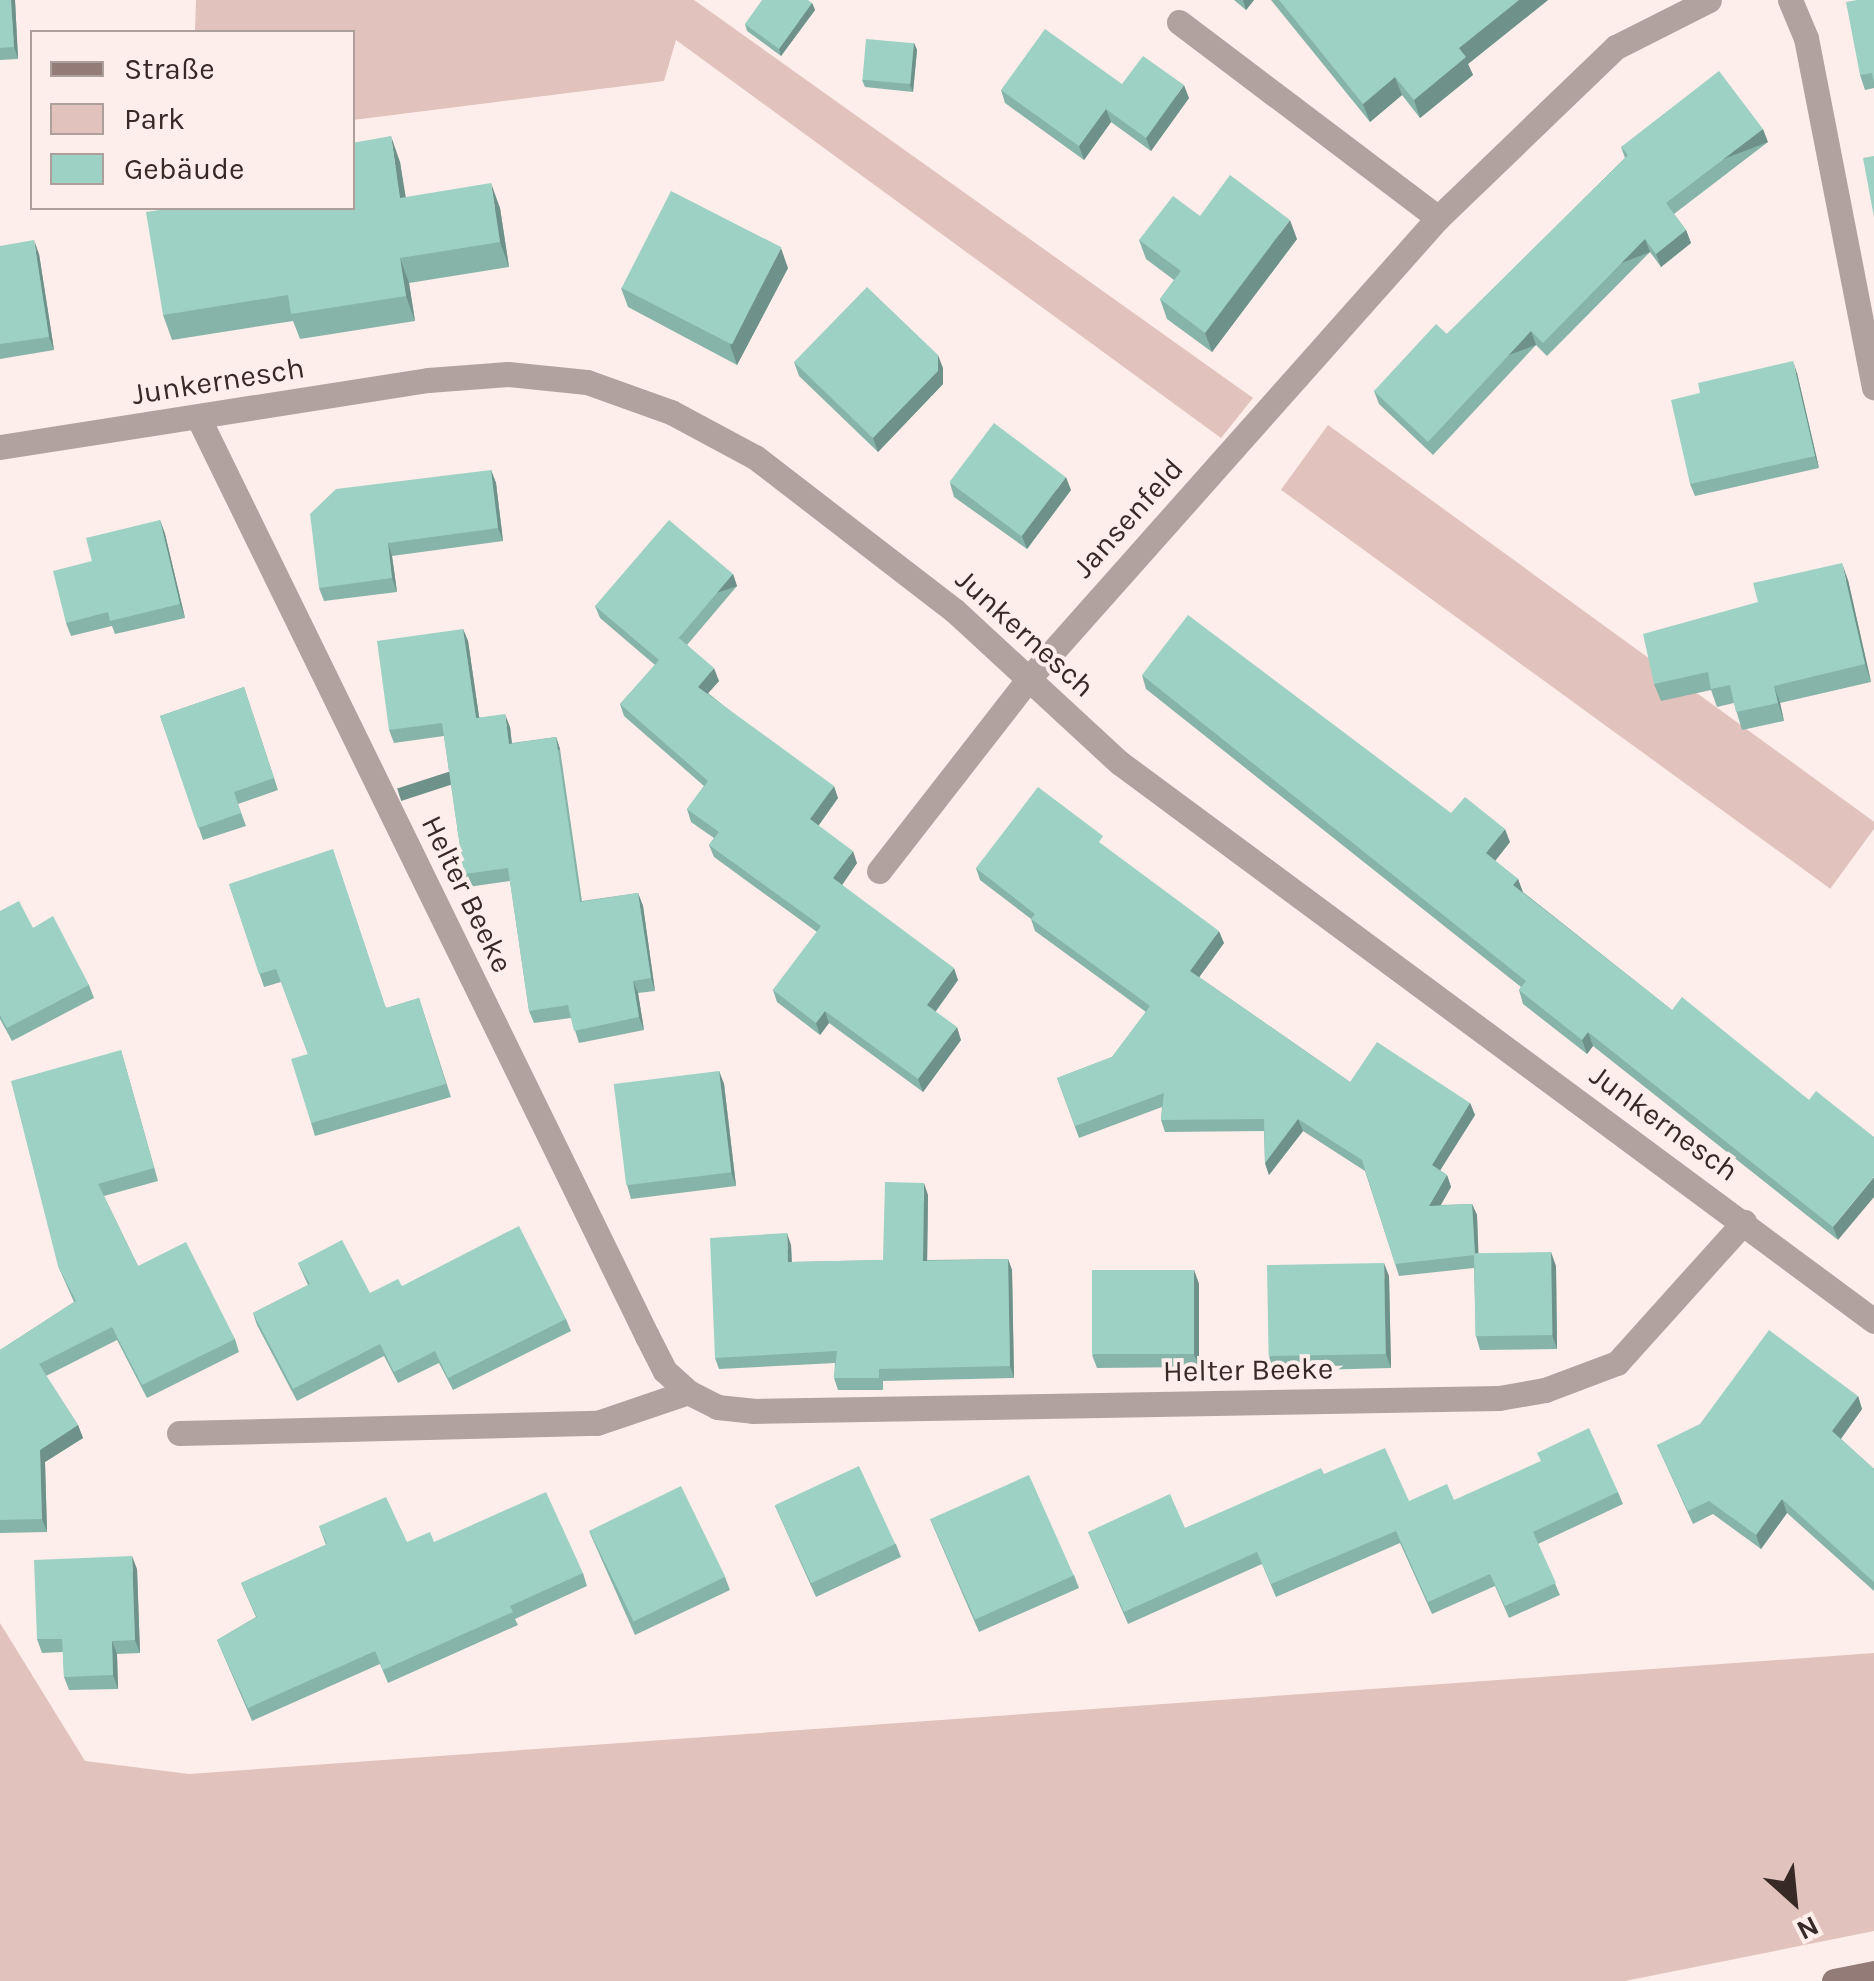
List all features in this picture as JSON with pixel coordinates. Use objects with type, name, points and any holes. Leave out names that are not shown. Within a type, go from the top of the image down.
[{"type":"street","name":"Jansenfeld","points":[[878,870],[1030,677],[1438,218],[1616,47],[1709,0]]},
{"type":"street","points":[[1790,0],[1806,38],[1874,387]]},
{"type":"street","points":[[1179,22],[1438,218]]},
{"type":"street","name":"Junkernesch","points":[[0,448],[428,380],[508,374],[588,382],[671,412],[755,457],[956,611],[1120,764],[1874,1321]]},
{"type":"street","name":"Helter Beeke","points":[[198,417],[647,1336],[665,1371],[688,1392],[717,1407],[754,1411],[1514,1395],[1583,1380],[1616,1364],[1744,1222]]},
{"type":"street","points":[[180,1432],[597,1423],[688,1392]]},
{"type":"street","points":[[1834,1981],[1874,1973]]},
{"type":"green space","points":[[196,0],[694,0],[1253,398],[1221,438],[676,40],[664,81],[355,120],[355,30],[195,30]]},
{"type":"green space","points":[[1328,425],[1874,822],[1874,829],[1830,889],[1281,490]]},
{"type":"green space","points":[[0,1623],[85,1761],[189,1774],[1874,1653],[1874,1931],[1625,1981],[0,1981]]},
{"type":"building","points":[[0,0],[11,0],[14,47],[0,48]]},
{"type":"building","points":[[762,0],[812,3],[779,49],[745,24]]},
{"type":"building","points":[[1279,0],[1519,0],[1459,48],[1466,57],[1414,100],[1395,77],[1363,104]]},
{"type":"building","points":[[1874,0],[1874,83],[1872,73],[1860,75],[1846,2]]},
{"type":"building","points":[[1045,29],[1122,84],[1143,56],[1184,85],[1146,138],[1106,109],[1079,146],[1001,90]]},
{"type":"building","points":[[866,39],[914,43],[910,84],[862,80]]},
{"type":"building","points":[[1719,71],[1763,129],[1666,203],[1686,230],[1656,254],[1645,239],[1543,343],[1531,331],[1428,442],[1374,391],[1436,324],[1447,334],[1628,155],[1621,147]]},
{"type":"building","points":[[391,136],[400,198],[491,183],[500,242],[400,258],[406,296],[291,314],[288,295],[163,315],[146,212],[355,210],[355,142]]},
{"type":"building","points":[[1874,156],[1874,217],[1863,158]]},
{"type":"building","points":[[1230,175],[1290,220],[1205,333],[1160,299],[1181,271],[1139,240],[1173,196],[1200,216]]},
{"type":"building","points":[[671,191],[781,247],[732,344],[622,288]]},
{"type":"building","points":[[34,240],[49,337],[0,344],[0,246]]},
{"type":"building","points":[[867,287],[938,355],[938,371],[873,438],[794,362]]},
{"type":"building","points":[[1793,361],[1815,456],[1690,484],[1671,400],[1700,393],[1698,383]]},
{"type":"building","points":[[994,423],[1066,477],[1021,536],[949,482]]},
{"type":"building","points":[[491,470],[498,528],[388,543],[392,578],[319,588],[310,514],[336,489]]},
{"type":"building","points":[[160,520],[180,604],[110,621],[108,612],[66,623],[53,571],[92,561],[86,538]]},
{"type":"building","points":[[669,520],[733,574],[666,653],[679,638],[714,668],[698,687],[834,786],[810,819],[853,851],[833,878],[954,968],[927,1005],[957,1027],[918,1079],[825,1011],[816,1023],[773,990],[821,926],[709,845],[719,832],[687,809],[708,781],[620,704],[659,660],[595,606]]},
{"type":"building","points":[[1842,563],[1865,664],[1774,686],[1778,703],[1736,712],[1730,685],[1711,689],[1708,672],[1654,684],[1643,634],[1758,602],[1753,583]]},
{"type":"building","points":[[1188,615],[1451,813],[1465,797],[1505,829],[1486,853],[1518,879],[1513,885],[1672,1010],[1682,997],[1809,1100],[1816,1091],[1874,1137],[1874,1177],[1833,1227],[1588,1032],[1582,1040],[1519,990],[1526,981],[1142,675]]},
{"type":"building","points":[[463,629],[476,718],[505,714],[509,744],[556,737],[580,902],[638,893],[651,978],[633,981],[639,1017],[574,1031],[568,1005],[529,1011],[508,868],[464,874],[442,723],[389,730],[377,641]]},
{"type":"building","points":[[244,687],[274,778],[234,792],[241,813],[198,828],[160,716]]},
{"type":"building","points":[[1038,787],[1103,836],[1099,842],[1219,931],[1190,971],[1350,1082],[1377,1042],[1470,1103],[1432,1165],[1447,1175],[1429,1206],[1472,1204],[1475,1255],[1395,1264],[1362,1160],[1298,1119],[1265,1163],[1264,1119],[1161,1120],[1164,1093],[1075,1126],[1057,1078],[1112,1057],[1150,1006],[1031,919],[1035,914],[976,868]]},
{"type":"building","points":[[333,849],[386,1008],[419,998],[446,1084],[311,1123],[291,1059],[308,1054],[276,969],[259,974],[229,884]]},
{"type":"building","points":[[19,901],[33,928],[53,916],[89,985],[7,1028],[0,1015],[0,911]]},
{"type":"building","points":[[121,1050],[154,1168],[98,1184],[138,1266],[186,1242],[235,1339],[142,1385],[112,1327],[39,1364],[78,1425],[40,1450],[42,1519],[0,1520],[0,1350],[76,1301],[58,1266],[11,1081]]},
{"type":"building","points":[[719,1071],[731,1172],[626,1185],[614,1084]]},
{"type":"building","points":[[885,1182],[924,1183],[923,1261],[1008,1259],[1010,1366],[879,1369],[879,1378],[834,1378],[837,1351],[715,1358],[710,1238],[787,1233],[788,1262],[883,1260]]},
{"type":"building","points":[[519,1226],[566,1319],[448,1378],[435,1351],[394,1372],[380,1344],[293,1389],[253,1313],[310,1284],[298,1263],[342,1240],[370,1293],[398,1279],[402,1286]]},
{"type":"building","points":[[1551,1252],[1552,1335],[1475,1336],[1474,1253]]},
{"type":"building","points":[[1384,1263],[1386,1354],[1269,1356],[1267,1265]]},
{"type":"building","points":[[1092,1270],[1194,1270],[1194,1354],[1092,1354]]},
{"type":"building","points":[[1769,1330],[1858,1396],[1832,1431],[1874,1469],[1874,1582],[1782,1499],[1756,1535],[1709,1501],[1688,1511],[1657,1445],[1700,1424]]},
{"type":"building","points":[[1589,1428],[1618,1492],[1533,1532],[1556,1583],[1505,1606],[1490,1574],[1428,1602],[1396,1531],[1271,1584],[1257,1552],[1124,1612],[1088,1532],[1170,1494],[1185,1528],[1321,1468],[1324,1474],[1385,1448],[1409,1501],[1447,1484],[1454,1500],[1541,1461],[1537,1453]]},
{"type":"building","points":[[859,1466],[895,1544],[811,1583],[775,1505]]},
{"type":"building","points":[[1029,1475],[1074,1575],[975,1619],[930,1519]]},
{"type":"building","points":[[681,1486],[725,1577],[634,1621],[589,1531]]},
{"type":"building","points":[[546,1492],[583,1573],[510,1606],[513,1612],[383,1670],[375,1651],[248,1708],[217,1640],[257,1617],[241,1583],[327,1544],[319,1526],[386,1497],[407,1542],[430,1532],[434,1542]]},
{"type":"building","points":[[132,1556],[135,1640],[112,1641],[113,1675],[64,1677],[62,1639],[37,1639],[34,1560]]}]
